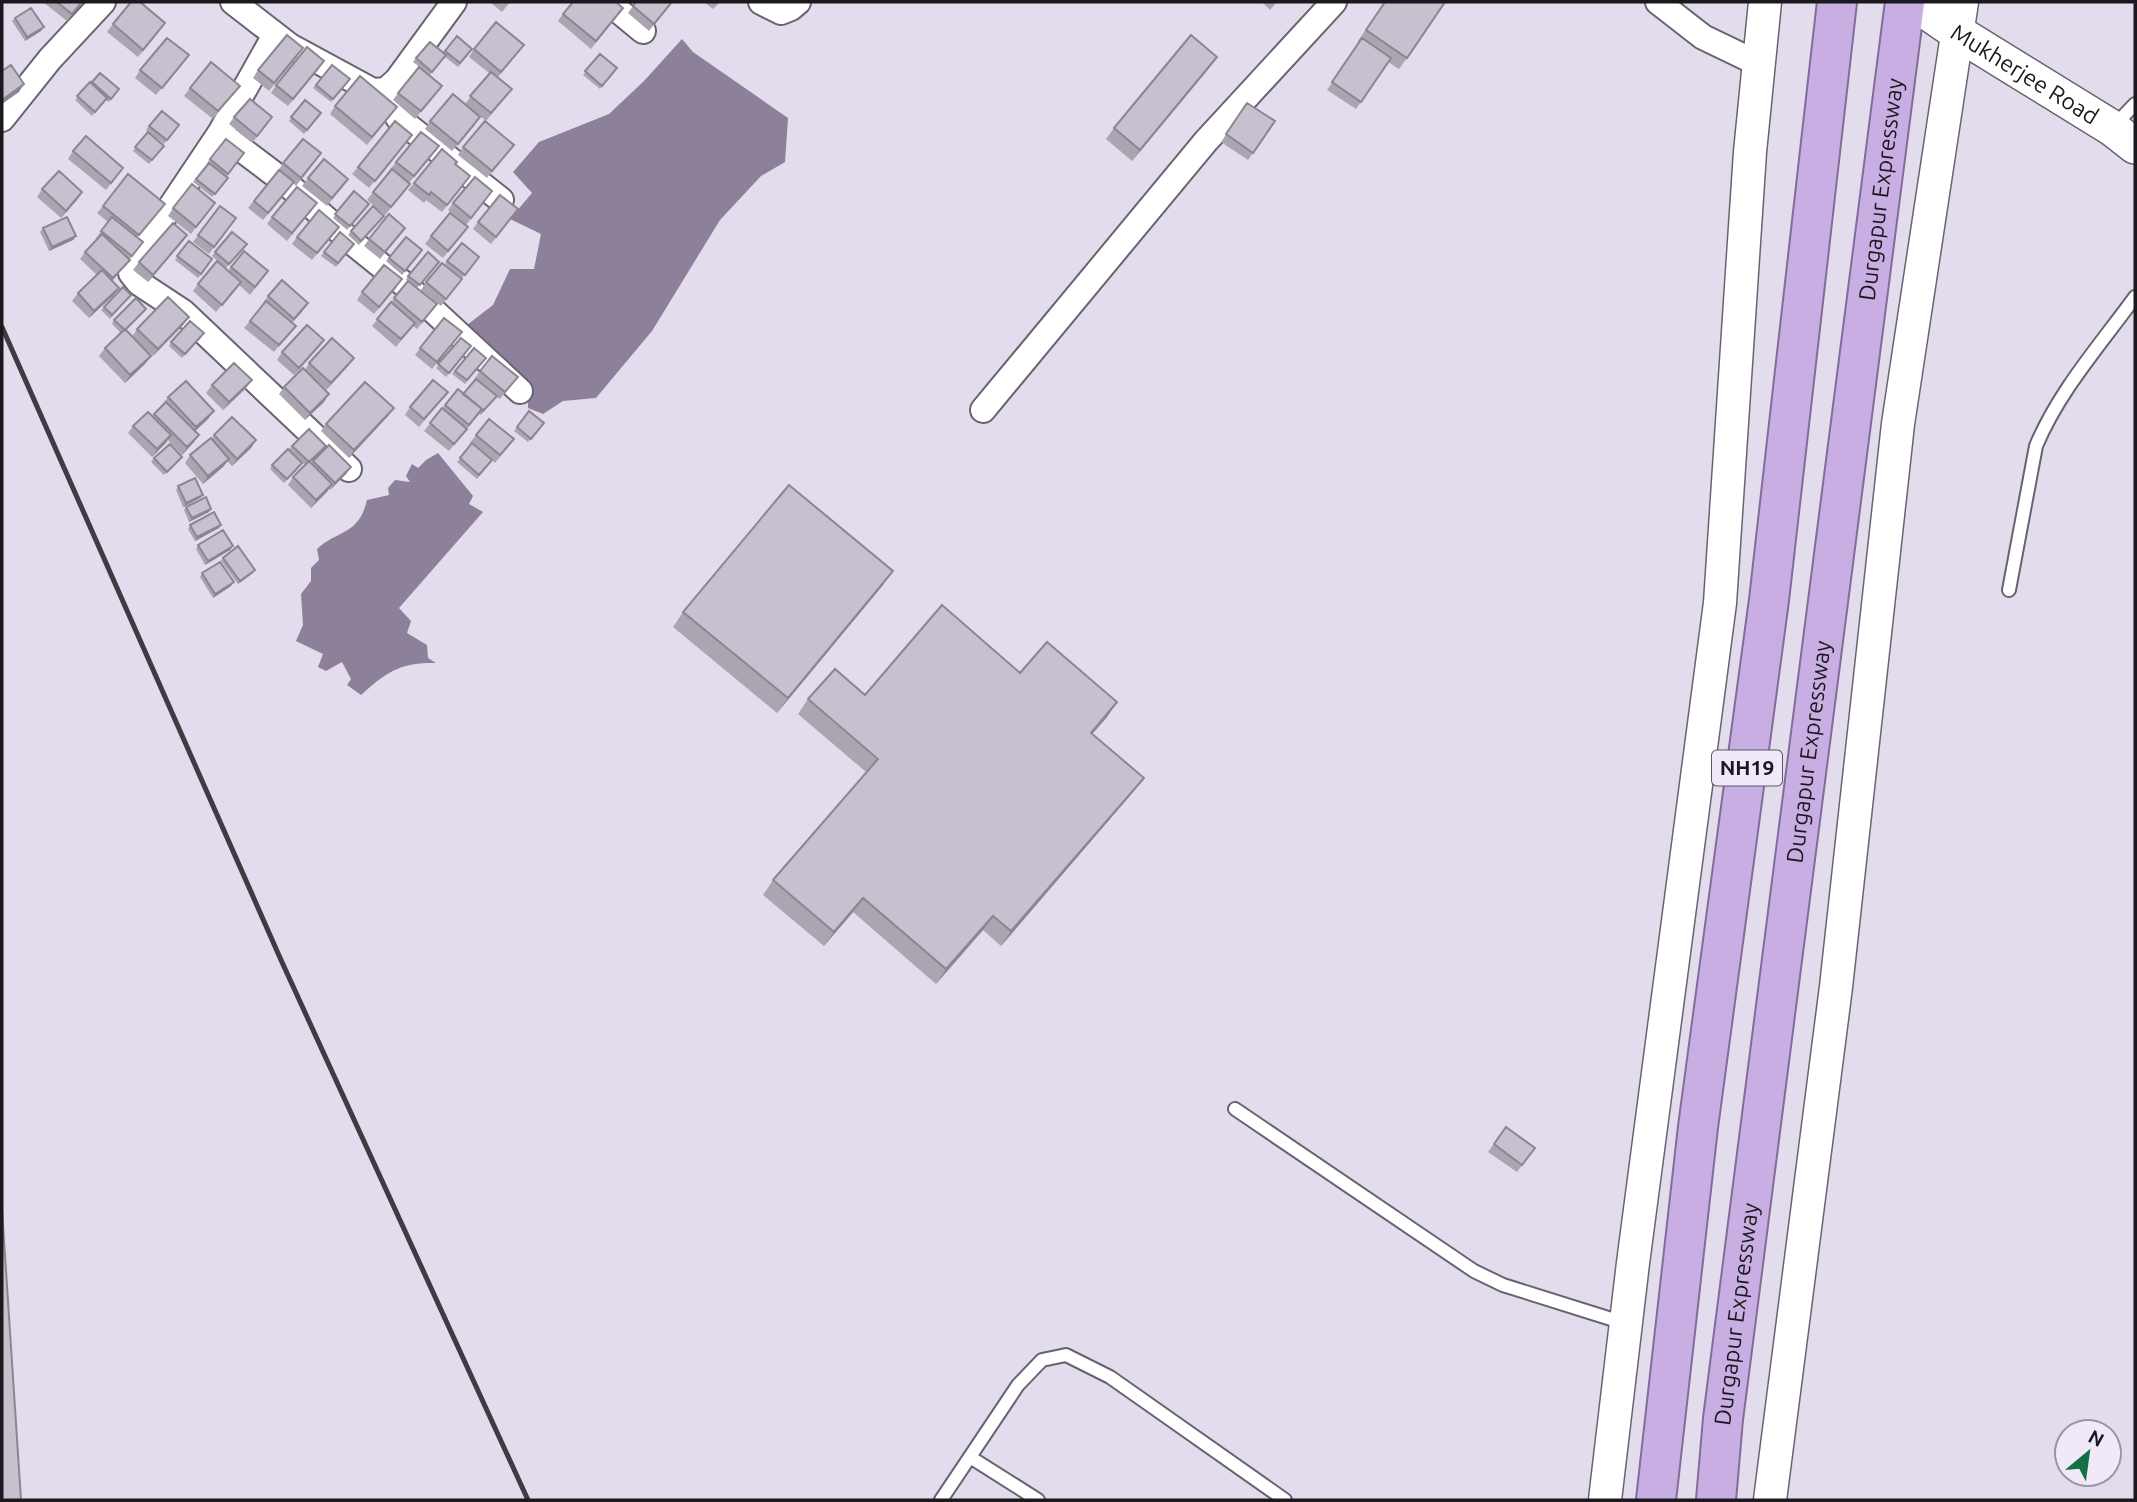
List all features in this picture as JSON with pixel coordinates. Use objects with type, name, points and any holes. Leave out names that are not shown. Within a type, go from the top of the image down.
[{"type":"highway","name":"Durgapur Expressway","points":[[1716,1500],[1723,1419],[1905,2]]},
{"type":"highway","name":"NH19","points":[[1656,1500],[1698,1127],[1769,600],[1835,19]]},
{"type":"main road","name":"Mukherjee Road","points":[[1913,2],[1960,17],[2128,126]]},
{"type":"street","points":[[2,119],[50,59],[103,2]]},
{"type":"street","points":[[233,2],[301,52],[373,91],[386,90],[397,80],[452,3]]},
{"type":"street","points":[[608,2],[643,31]]},
{"type":"street","points":[[761,2],[781,12],[798,2]]},
{"type":"street","points":[[983,410],[1206,141],[1335,2]]},
{"type":"street","points":[[1658,2],[1703,37],[1759,64]]},
{"type":"street","points":[[1605,1500],[1720,603],[1750,152],[1765,2]]},
{"type":"street","points":[[1770,1500],[1836,987],[1898,424],[1960,17]]},
{"type":"street","points":[[275,35],[220,133],[134,263],[131,273],[139,283],[183,312],[349,469]]},
{"type":"street","points":[[386,90],[390,105],[399,119],[500,200]]},
{"type":"street","points":[[220,133],[286,183],[410,289],[520,391]]},
{"type":"lane","points":[[2009,590],[2036,446],[2045,424],[2056,404],[2135,297]]},
{"type":"lane","points":[[1235,1108],[1474,1271],[1503,1285],[1626,1323]]},
{"type":"lane","points":[[941,1500],[1018,1385],[1042,1360],[1066,1355],[1110,1377],[1285,1500]]},
{"type":"lane","points":[[970,1457],[1038,1500]]},
{"type":"shaded area","points":[[682,39],[693,52],[788,118],[785,162],[761,176],[720,220],[652,331],[596,398],[563,401],[543,414],[528,408],[528,393],[458,332],[493,305],[510,269],[534,269],[541,234],[510,219],[532,193],[513,172],[539,142],[609,114]]},
{"type":"shaded area","points":[[438,453],[473,496],[469,504],[483,512],[399,608],[411,621],[407,633],[427,645],[428,658],[436,663],[413,664],[395,670],[361,695],[347,685],[351,679],[342,662],[326,671],[318,667],[323,654],[296,641],[303,625],[301,594],[311,581],[311,568],[319,560],[317,549],[353,526],[359,520],[367,500],[389,495],[388,488],[395,480],[410,482],[406,476],[412,464],[418,468]]},
{"type":"building","points":[[57,2],[82,2],[72,14]]},
{"type":"building","points":[[131,2],[140,2],[165,23],[143,50],[113,24]]},
{"type":"building","points":[[573,2],[616,2],[623,8],[596,41],[563,14]]},
{"type":"building","points":[[636,2],[672,2],[654,24],[633,6]]},
{"type":"building","points":[[1385,2],[1445,2],[1407,58],[1366,30]]},
{"type":"building","points":[[31,8],[44,27],[27,37],[15,18]]},
{"type":"building","points":[[496,22],[524,45],[501,72],[474,49]]},
{"type":"building","points":[[287,35],[303,48],[274,83],[258,70]]},
{"type":"building","points":[[1191,35],[1217,57],[1140,150],[1114,128]]},
{"type":"building","points":[[457,36],[472,49],[460,63],[445,51]]},
{"type":"building","points":[[167,38],[189,55],[162,88],[140,70]]},
{"type":"building","points":[[1362,38],[1391,58],[1361,102],[1332,82]]},
{"type":"building","points":[[430,42],[446,55],[432,72],[416,58]]},
{"type":"building","points":[[307,47],[324,61],[293,99],[276,85]]},
{"type":"building","points":[[600,54],[617,68],[602,86],[585,71]]},
{"type":"building","points":[[211,62],[240,86],[218,111],[190,88]]},
{"type":"building","points":[[11,65],[24,84],[2,100],[2,71]]},
{"type":"building","points":[[332,65],[350,79],[333,99],[316,85]]},
{"type":"building","points":[[419,67],[442,86],[421,111],[398,93]]},
{"type":"building","points":[[491,72],[512,89],[491,113],[470,96]]},
{"type":"building","points":[[100,73],[119,89],[111,99],[92,82]]},
{"type":"building","points":[[360,76],[397,107],[372,137],[335,106]]},
{"type":"building","points":[[90,82],[107,98],[95,112],[77,96]]},
{"type":"building","points":[[453,94],[480,117],[458,144],[430,121]]},
{"type":"building","points":[[250,99],[272,117],[257,136],[234,117]]},
{"type":"building","points":[[305,100],[321,113],[307,130],[291,117]]},
{"type":"building","points":[[1247,103],[1275,121],[1253,153],[1226,134]]},
{"type":"building","points":[[162,111],[179,125],[167,140],[149,126]]},
{"type":"building","points":[[395,121],[412,135],[375,181],[358,167]]},
{"type":"building","points":[[485,121],[514,145],[492,171],[463,147]]},
{"type":"building","points":[[148,132],[164,146],[152,160],[135,147]]},
{"type":"building","points":[[421,132],[439,146],[414,176],[396,162]]},
{"type":"building","points":[[86,136],[123,168],[111,183],[73,151]]},
{"type":"building","points":[[226,139],[244,153],[228,174],[210,159]]},
{"type":"building","points":[[303,139],[321,153],[301,178],[283,163]]},
{"type":"building","points":[[442,149],[470,176],[447,205],[414,183]]},
{"type":"building","points":[[324,159],[348,179],[332,198],[308,178]]},
{"type":"building","points":[[209,163],[228,178],[215,194],[196,179]]},
{"type":"building","points":[[392,169],[410,184],[391,207],[373,192]]},
{"type":"building","points":[[279,170],[294,182],[268,213],[254,201]]},
{"type":"building","points":[[59,171],[82,192],[66,211],[42,189]]},
{"type":"building","points":[[128,174],[165,204],[139,235],[103,206]]},
{"type":"building","points":[[475,177],[492,191],[471,218],[453,203]]},
{"type":"building","points":[[192,184],[215,203],[196,227],[173,208]]},
{"type":"building","points":[[297,187],[317,203],[292,233],[272,217]]},
{"type":"building","points":[[354,191],[369,204],[350,226],[335,214]]},
{"type":"building","points":[[500,195],[518,209],[496,237],[478,222]]},
{"type":"building","points":[[220,206],[236,218],[214,247],[198,235]]},
{"type":"building","points":[[373,206],[384,216],[361,241],[351,231]]},
{"type":"building","points":[[319,210],[339,227],[317,253],[297,237]]},
{"type":"building","points":[[450,213],[468,227],[448,251],[431,236]]},
{"type":"building","points":[[389,214],[405,228],[385,252],[369,239]]},
{"type":"building","points":[[67,217],[76,236],[52,247],[43,228]]},
{"type":"building","points":[[112,217],[143,242],[132,256],[101,231]]},
{"type":"building","points":[[173,223],[187,235],[153,275],[139,262]]},
{"type":"building","points":[[232,232],[247,244],[229,264],[215,252]]},
{"type":"building","points":[[340,232],[354,244],[338,263],[324,252]]},
{"type":"building","points":[[102,234],[130,260],[113,278],[85,252]]},
{"type":"building","points":[[406,237],[422,250],[405,271],[389,258]]},
{"type":"building","points":[[189,241],[212,259],[201,274],[177,256]]},
{"type":"building","points":[[462,243],[479,257],[465,275],[447,261]]},
{"type":"building","points":[[244,251],[268,271],[255,287],[231,267]]},
{"type":"building","points":[[428,252],[439,262],[420,285],[408,276]]},
{"type":"building","points":[[217,261],[241,282],[222,305],[198,284]]},
{"type":"building","points":[[442,263],[462,279],[446,299],[426,282]]},
{"type":"building","points":[[384,265],[402,279],[379,307],[362,292]]},
{"type":"building","points":[[102,270],[119,288],[94,311],[78,293]]},
{"type":"building","points":[[282,280],[308,303],[294,319],[268,296]]},
{"type":"building","points":[[408,281],[437,304],[422,322],[394,298]]},
{"type":"building","points":[[123,287],[131,295],[112,315],[104,307]]},
{"type":"building","points":[[168,297],[189,317],[158,349],[137,329]]},
{"type":"building","points":[[136,298],[146,309],[125,330],[114,320]]},
{"type":"building","points":[[266,301],[296,326],[279,345],[250,321]]},
{"type":"building","points":[[391,302],[415,323],[401,339],[377,319]]},
{"type":"building","points":[[444,318],[462,332],[437,362],[420,348]]},
{"type":"building","points":[[190,321],[204,333],[185,354],[171,342]]},
{"type":"building","points":[[307,325],[324,340],[299,368],[282,352]]},
{"type":"building","points":[[125,329],[151,356],[130,375],[105,348]]},
{"type":"building","points":[[332,338],[354,358],[331,383],[309,363]]},
{"type":"building","points":[[461,338],[471,346],[449,373],[438,364]]},
{"type":"building","points":[[474,348],[486,358],[467,380],[455,371]]},
{"type":"building","points":[[492,356],[518,377],[505,392],[480,371]]},
{"type":"building","points":[[234,363],[252,380],[229,402],[212,385]]},
{"type":"building","points":[[303,368],[329,394],[310,413],[284,387]]},
{"type":"building","points":[[476,379],[497,396],[483,411],[463,394]]},
{"type":"building","points":[[433,380],[448,392],[424,419],[410,407]]},
{"type":"building","points":[[186,381],[214,411],[196,427],[168,397]]},
{"type":"building","points":[[365,382],[394,408],[354,450],[326,424]]},
{"type":"building","points":[[458,389],[482,409],[469,425],[445,405]]},
{"type":"building","points":[[166,402],[199,435],[187,447],[154,414]]},
{"type":"building","points":[[442,408],[467,429],[454,444],[430,423]]},
{"type":"building","points":[[529,411],[544,423],[531,439],[517,427]]},
{"type":"building","points":[[148,412],[171,435],[157,449],[133,426]]},
{"type":"building","points":[[232,417],[256,440],[237,459],[214,435]]},
{"type":"building","points":[[489,419],[514,439],[500,455],[476,435]]},
{"type":"building","points":[[309,429],[326,446],[309,462],[292,446]]},
{"type":"building","points":[[211,438],[229,459],[208,476],[190,455]]},
{"type":"building","points":[[472,443],[492,460],[479,475],[460,458]]},
{"type":"building","points":[[170,444],[182,457],[167,472],[154,458]]},
{"type":"building","points":[[329,445],[351,467],[335,483],[313,461]]},
{"type":"building","points":[[288,449],[302,463],[287,479],[272,465]]},
{"type":"building","points":[[309,461],[332,484],[316,500],[293,477]]},
{"type":"building","points":[[195,478],[203,495],[186,503],[178,486]]},
{"type":"building","points":[[789,485],[893,571],[788,698],[683,612]]},
{"type":"building","points":[[206,497],[211,509],[192,518],[186,507]]},
{"type":"building","points":[[214,512],[221,525],[197,537],[190,525]]},
{"type":"building","points":[[223,530],[233,546],[208,561],[198,545]]},
{"type":"building","points":[[238,546],[255,570],[240,581],[223,558]]},
{"type":"building","points":[[220,562],[234,582],[215,594],[202,573]]},
{"type":"building","points":[[942,605],[1020,673],[1047,642],[1117,702],[1091,733],[1144,778],[1011,931],[993,916],[946,969],[863,898],[834,932],[773,880],[878,759],[808,699],[835,669],[865,695]]},
{"type":"building","points":[[1506,1127],[1535,1148],[1522,1165],[1494,1144]]},
{"type":"building","points":[[2,1209],[21,1500],[2,1500]]},
{"type":"railway","points":[[2,327],[281,960],[528,1500]]}]
